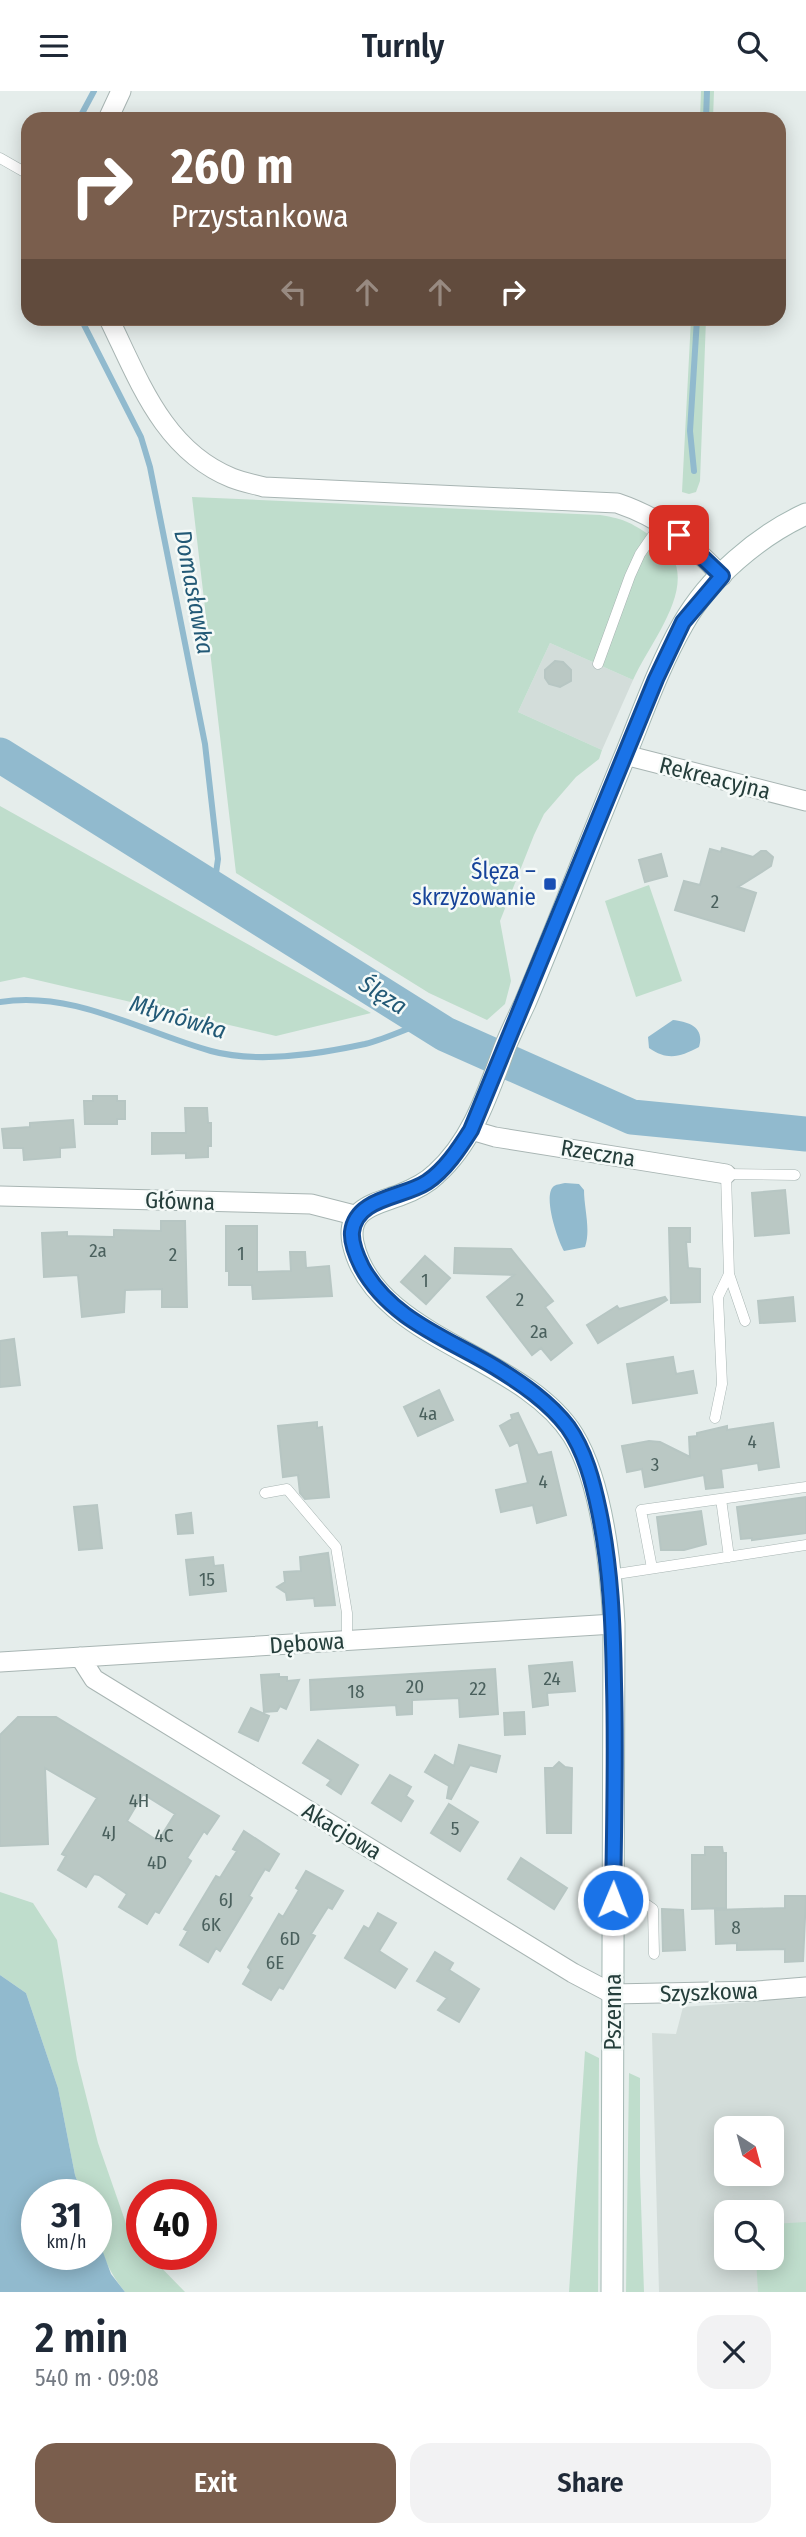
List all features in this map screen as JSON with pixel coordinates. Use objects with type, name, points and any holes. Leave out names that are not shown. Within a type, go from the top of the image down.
[{"type":"street","points":[[111,112],[121,91]]},
{"type":"street","points":[[112,326],[156,414],[177,439],[202,462],[232,478],[264,487],[617,503],[662,522],[722,576]]},
{"type":"street","points":[[358,1216],[370,1205],[411,1191],[427,1182],[450,1160],[471,1130],[656,679],[683,622],[722,576],[768,536],[806,514]]},
{"type":"street","name":"Rekreacyjna","points":[[625,755],[806,800]]},
{"type":"street","name":"Rzeczna","points":[[471,1130],[726,1174]]},
{"type":"street","name":"Główna","points":[[0,1196],[312,1204],[358,1216]]},
{"type":"street","name":"Pszenna","points":[[358,1216],[352,1237],[358,1260],[374,1285],[395,1308],[415,1323],[495,1367],[527,1389],[557,1415],[580,1447],[593,1487],[610,1575],[614,1624],[612,2292]]},
{"type":"street","name":"Dębowa","points":[[0,1662],[614,1624]]},
{"type":"street","name":"Akacjowa","points":[[80,1657],[94,1679],[573,1973],[613,1993]]},
{"type":"street","name":"Szyszkowa","points":[[613,1993],[757,1991],[806,1987]]},
{"type":"lane","points":[[0,158],[21,170]]},
{"type":"lane","points":[[598,664],[629,576],[662,522]]},
{"type":"lane","points":[[745,1321],[729,1274],[726,1174],[795,1175]]},
{"type":"lane","points":[[715,1417],[722,1384],[718,1297],[729,1274]]},
{"type":"lane","points":[[652,1568],[641,1510],[806,1487]]},
{"type":"lane","points":[[265,1493],[287,1489],[336,1547],[346,1613],[347,1641]]},
{"type":"lane","points":[[721,1499],[729,1557]]},
{"type":"lane","points":[[610,1575],[806,1545]]},
{"type":"lane","points":[[613,1900],[640,1900],[653,1909],[654,1954]]},
{"type":"shaded area","points":[[550,643],[633,680],[602,750],[518,712]]},
{"type":"shaded area","points":[[806,1998],[806,2292],[659,2292],[652,2033],[676,2034],[683,2007]]},
{"type":"green space","points":[[701,91],[714,91],[713,112],[700,112]]},
{"type":"green space","points":[[691,326],[706,326],[700,481],[696,492],[682,492]]},
{"type":"green space","points":[[192,497],[600,515],[623,520],[635,526],[654,538],[670,553],[677,569],[677,587],[672,606],[633,680],[550,643],[518,712],[602,750],[599,759],[576,777],[544,814],[534,835],[500,921],[511,981],[505,1004],[487,1020],[429,993],[236,873]]},
{"type":"green space","points":[[0,806],[371,1013],[276,1036],[24,977],[0,982]]},
{"type":"green space","points":[[649,885],[682,981],[636,997],[605,901]]},
{"type":"green space","points":[[0,1892],[33,1903],[57,1940],[77,2060],[98,2143],[111,2179],[76,2179],[58,2088],[26,1993],[0,1975]]},
{"type":"green space","points":[[585,2051],[599,2058],[598,2292],[569,2292]]},
{"type":"green space","points":[[629,2073],[640,2078],[644,2292],[626,2292]]},
{"type":"green space","points":[[112,2183],[126,2224],[126,2270],[164,2270],[185,2292],[125,2292],[111,2270]]},
{"type":"green space","points":[[806,2222],[806,2292],[758,2292],[757,2270],[784,2270],[784,2223]]},
{"type":"water","points":[[673,1020],[690,1024],[698,1030],[699,1047],[674,1056],[662,1055],[649,1048],[648,1037]]},
{"type":"water","points":[[565,1183],[579,1184],[584,1190],[587,1233],[585,1247],[564,1251],[555,1228],[550,1199],[554,1186]]},
{"type":"water","points":[[0,1975],[26,1993],[58,2088],[76,2179],[21,2179],[21,2270],[110,2270],[125,2292],[0,2292]]},
{"type":"building","points":[[555,661],[563,662],[571,670],[571,681],[560,687],[549,684],[545,678],[545,670]]},
{"type":"building","points":[[722,848],[753,857],[766,851],[773,857],[771,866],[738,887],[756,893],[744,931],[675,910],[684,881],[700,885],[710,849],[721,852]]},
{"type":"building","points":[[661,854],[667,876],[645,882],[639,860]]},
{"type":"building","points":[[93,1096],[117,1096],[117,1101],[125,1101],[125,1119],[117,1119],[117,1124],[85,1124],[84,1101],[93,1101]]},
{"type":"building","points":[[185,1108],[207,1108],[208,1123],[211,1123],[208,1157],[186,1158],[186,1153],[152,1154],[152,1133],[186,1133]]},
{"type":"building","points":[[73,1120],[75,1147],[60,1148],[60,1157],[24,1160],[23,1148],[4,1148],[2,1129],[30,1127],[30,1123]]},
{"type":"building","points":[[785,1190],[789,1233],[755,1236],[752,1193]]},
{"type":"building","points":[[161,1221],[185,1221],[187,1307],[162,1307],[162,1289],[125,1290],[124,1312],[82,1317],[78,1275],[44,1277],[42,1233],[67,1232],[67,1236],[114,1237],[114,1230],[161,1231]]},
{"type":"building","points":[[226,1226],[257,1226],[257,1272],[291,1271],[290,1252],[305,1252],[306,1268],[329,1266],[332,1296],[253,1299],[252,1285],[229,1285],[229,1271],[226,1271]]},
{"type":"building","points":[[669,1228],[690,1228],[690,1242],[686,1242],[688,1268],[700,1269],[700,1302],[671,1303]]},
{"type":"building","points":[[455,1248],[511,1249],[553,1301],[545,1307],[572,1343],[551,1360],[541,1348],[532,1355],[487,1297],[514,1275],[454,1273]]},
{"type":"building","points":[[425,1256],[450,1278],[426,1304],[401,1282]]},
{"type":"building","points":[[665,1297],[667,1300],[598,1343],[587,1325],[617,1306],[619,1309]]},
{"type":"building","points":[[793,1297],[795,1321],[760,1323],[758,1301]]},
{"type":"building","points":[[14,1339],[20,1385],[0,1387],[0,1341]]},
{"type":"building","points":[[673,1357],[676,1374],[693,1371],[697,1393],[633,1403],[627,1364]]},
{"type":"building","points":[[439,1390],[453,1420],[418,1436],[404,1407]]},
{"type":"building","points":[[518,1413],[538,1455],[551,1452],[566,1515],[537,1523],[533,1505],[501,1512],[496,1490],[528,1483],[518,1442],[510,1446],[500,1426],[512,1419],[511,1415]]},
{"type":"building","points":[[317,1422],[317,1428],[322,1427],[329,1497],[305,1499],[300,1493],[298,1475],[283,1477],[278,1426]]},
{"type":"building","points":[[773,1423],[779,1467],[759,1470],[758,1463],[721,1469],[723,1487],[706,1489],[704,1475],[645,1487],[642,1469],[627,1472],[622,1446],[649,1441],[660,1442],[690,1457],[689,1437],[697,1436],[697,1433],[727,1426],[727,1430]]},
{"type":"building","points":[[806,1497],[806,1533],[741,1539],[737,1507]]},
{"type":"building","points":[[97,1505],[102,1548],[79,1550],[74,1507]]},
{"type":"building","points":[[701,1511],[706,1544],[684,1550],[661,1550],[657,1517]]},
{"type":"building","points":[[191,1513],[193,1533],[178,1534],[176,1515]]},
{"type":"building","points":[[328,1553],[335,1605],[315,1606],[314,1598],[287,1600],[286,1593],[277,1587],[285,1582],[284,1572],[301,1571],[300,1557]]},
{"type":"building","points":[[213,1557],[214,1566],[223,1565],[226,1591],[190,1595],[186,1560]]},
{"type":"building","points":[[572,1662],[575,1691],[547,1693],[548,1705],[533,1707],[529,1666]]},
{"type":"building","points":[[495,1669],[498,1714],[460,1717],[459,1698],[412,1700],[412,1714],[397,1715],[396,1705],[311,1710],[310,1680]]},
{"type":"building","points":[[279,1674],[279,1677],[287,1677],[287,1681],[299,1680],[286,1709],[280,1706],[277,1711],[264,1712],[261,1675]]},
{"type":"building","points":[[251,1708],[269,1716],[258,1741],[239,1732]]},
{"type":"building","points":[[524,1712],[525,1734],[505,1735],[504,1713]]},
{"type":"building","points":[[18,1717],[56,1717],[219,1816],[207,1834],[204,1831],[187,1858],[191,1861],[159,1913],[155,1911],[147,1924],[119,1907],[127,1894],[99,1875],[94,1874],[86,1887],[58,1870],[66,1856],[62,1854],[97,1798],[45,1768],[48,1844],[0,1846],[0,1735]],"holes":[[[143,1794],[175,1814],[158,1841],[127,1821]]]},
{"type":"building","points":[[318,1740],[358,1765],[341,1794],[327,1785],[331,1780],[303,1763]]},
{"type":"building","points":[[459,1745],[500,1756],[496,1772],[470,1765],[451,1799],[447,1798],[449,1786],[425,1772],[435,1755],[454,1766]]},
{"type":"building","points":[[559,1762],[572,1768],[571,1833],[547,1833],[545,1768],[553,1768]]},
{"type":"building","points":[[390,1775],[411,1787],[406,1796],[413,1801],[401,1821],[372,1803]]},
{"type":"building","points":[[449,1804],[478,1822],[460,1851],[431,1833]]},
{"type":"building","points":[[244,1831],[279,1854],[269,1871],[265,1869],[257,1882],[249,1896],[252,1898],[220,1951],[216,1948],[208,1962],[180,1945],[188,1931],[184,1929],[216,1876],[220,1878],[237,1851],[233,1849]]},
{"type":"building","points":[[705,1847],[722,1847],[723,1853],[726,1853],[726,1908],[692,1909],[692,1855],[705,1855]]},
{"type":"building","points":[[521,1858],[567,1888],[554,1909],[508,1879]]},
{"type":"building","points":[[306,1871],[343,1891],[332,1909],[328,1907],[311,1934],[315,1936],[283,1989],[279,1987],[271,2000],[243,1984],[251,1970],[248,1967],[279,1914],[283,1917],[299,1890],[296,1888]]},
{"type":"building","points":[[785,1896],[806,1896],[803,1961],[785,1962],[785,1949],[737,1950],[737,1943],[716,1944],[715,1910],[785,1908]]},
{"type":"building","points":[[662,1909],[683,1910],[685,1950],[663,1951]]},
{"type":"building","points":[[378,1913],[396,1923],[379,1951],[407,1969],[395,1988],[345,1958],[364,1926],[369,1929]]},
{"type":"building","points":[[435,1952],[453,1963],[449,1970],[479,1989],[459,2022],[438,2010],[447,1998],[417,1981]]},
{"type":"waterway","name":"Domasławka","points":[[83,112],[94,91]]},
{"type":"waterway","points":[[706,112],[707,91]]},
{"type":"waterway","name":"Domasławka","points":[[85,326],[141,437],[150,467],[205,744],[218,859],[214,887]]},
{"type":"waterway","points":[[694,471],[690,431],[697,326]]},
{"type":"waterway","name":"Ślęza","points":[[0,755],[445,1034],[632,1117],[806,1134]]},
{"type":"waterway","name":"Młynówka","points":[[0,1002],[27,1000],[81,1007],[211,1051],[248,1057],[288,1056],[347,1048],[425,1022]]},
{"type":"place","name":"Ślęza – skrzyżowanie","points":[[550,884]]},
{"type":"route","points":[[613,1900],[614,1624],[607,1549],[593,1487],[580,1447],[557,1415],[527,1389],[495,1367],[415,1323],[395,1308],[366,1275],[358,1260],[352,1230],[363,1209],[411,1191],[439,1172],[471,1130],[656,679],[683,622],[722,576],[679,535]]}]
